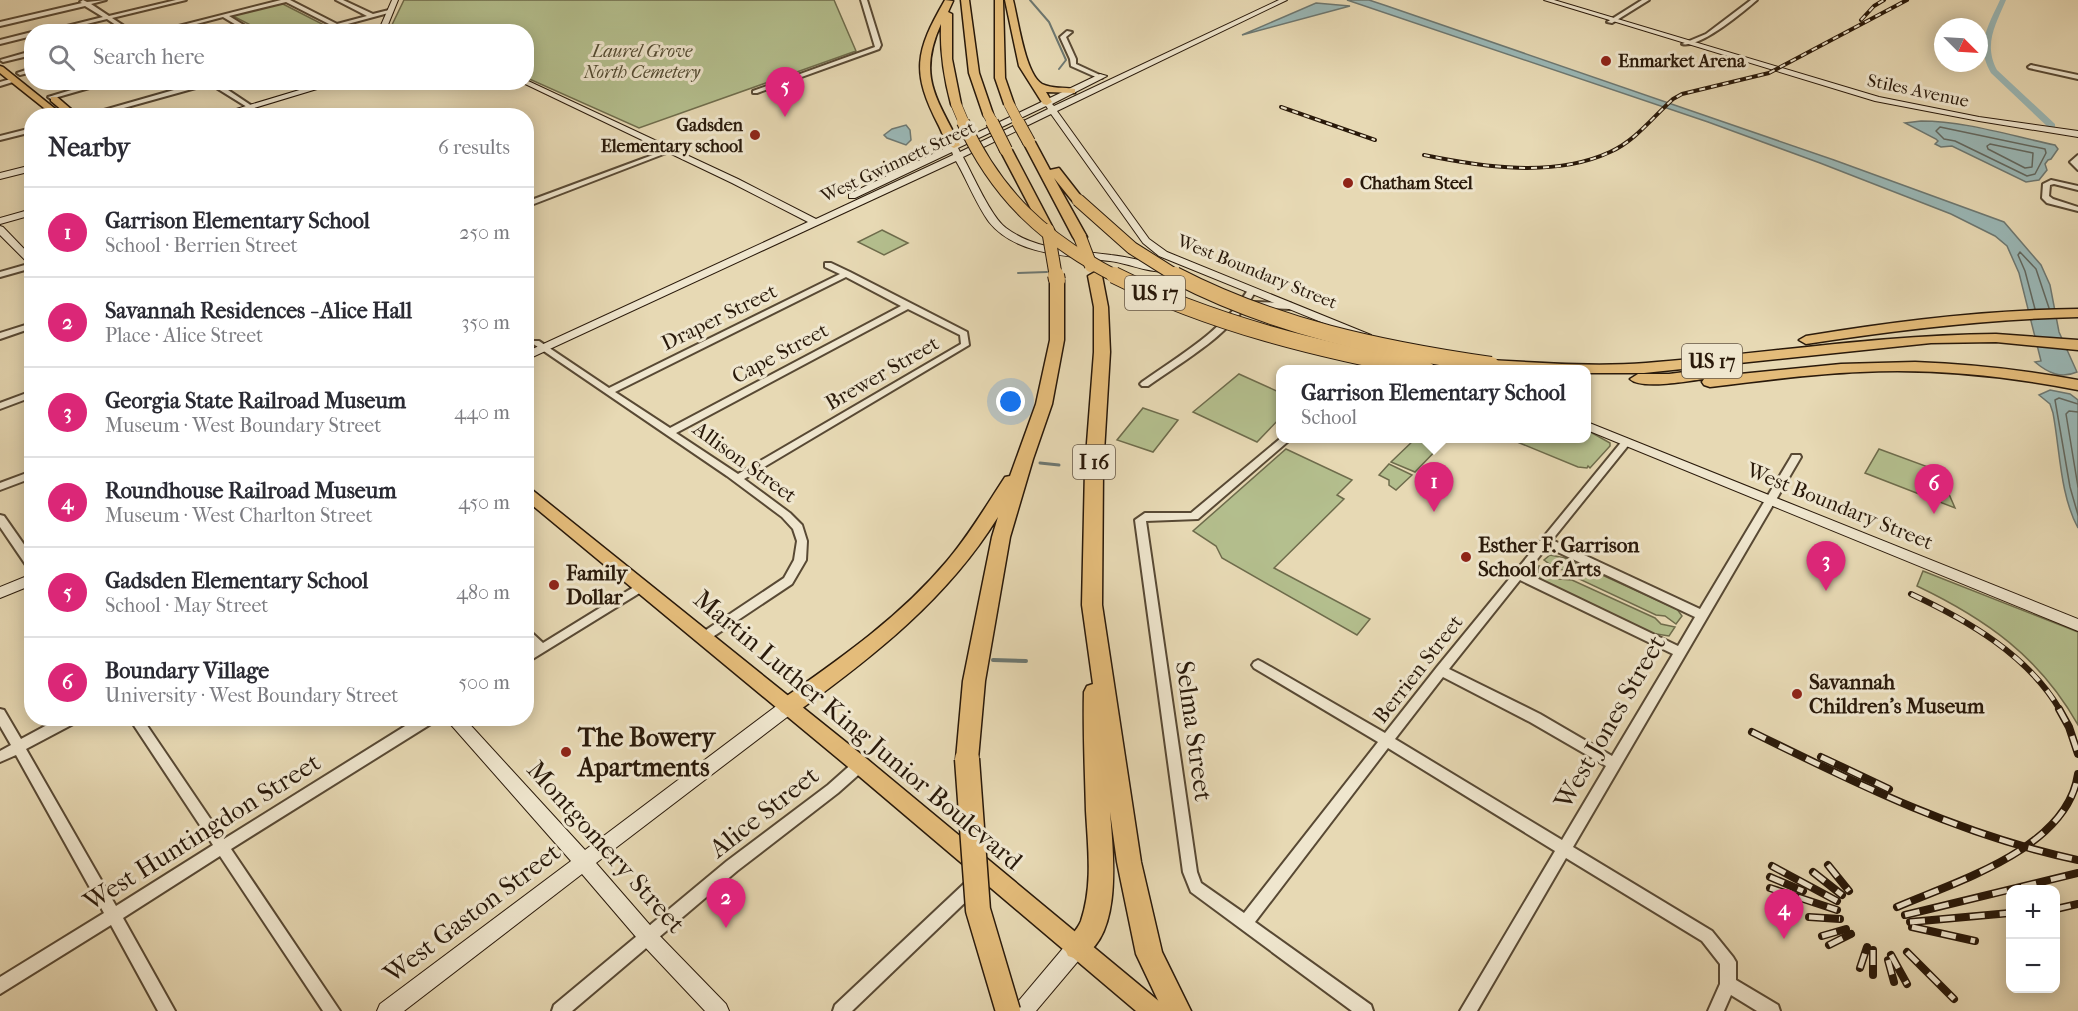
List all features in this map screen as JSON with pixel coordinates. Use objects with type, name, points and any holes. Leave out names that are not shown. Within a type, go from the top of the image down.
[{"type":"highway","points":[[949,0],[930,42],[924,70],[933,100],[954,145]]},
{"type":"highway","name":"US 17","points":[[949,0],[946,59],[956,104],[965,129],[1000,186],[1035,224],[1065,247],[1101,268],[1191,309],[1275,336],[1356,357],[1403,365]]},
{"type":"highway","points":[[965,0],[973,71],[979,96],[1048,230],[1057,280],[1057,340],[1044,404],[1024,459],[1001,537],[974,681],[967,759],[978,910],[1008,1011]]},
{"type":"highway","name":"I 16","points":[[999,0],[1000,78],[1009,104],[1080,237],[1095,276],[1101,307],[1102,352],[1094,469],[1092,605],[1129,862],[1149,954],[1177,1011]]},
{"type":"highway","points":[[1009,0],[1024,66],[1049,107]]},
{"type":"highway","points":[[1035,85],[1050,90],[1071,91]]},
{"type":"highway","name":"US 17","points":[[1030,144],[1078,200],[1151,262],[1217,296],[1272,320],[1339,340],[1491,365]]},
{"type":"highway","points":[[1683,364],[1816,338],[1926,322],[2020,314],[2078,313]]},
{"type":"highway","name":"US 17","points":[[1591,369],[1683,364],[1996,338],[2078,345]]},
{"type":"highway","name":"US 17","points":[[1591,380],[1669,379],[1933,344],[2078,353]]},
{"type":"highway","points":[[1621,380],[1690,383],[1859,368],[1936,367],[1992,371],[2078,386]]},
{"type":"highway","points":[[789,706],[865,651],[906,617],[945,576],[984,525],[1024,459]]},
{"type":"highway","points":[[1077,947],[1086,939],[1094,920],[1102,882],[1094,734],[1097,650]]},
{"type":"main road","points":[[384,24],[395,0]]},
{"type":"main road","name":"West Gwinnett Street","points":[[536,346],[811,220],[957,158],[1049,107],[1071,91],[1268,0]]},
{"type":"main road","name":"West Gwinnett Street","points":[[811,220],[954,145],[1049,107],[1284,0]]},
{"type":"main road","name":"Stiles Avenue","points":[[1537,0],[1613,21]]},
{"type":"main road","name":"Stiles Avenue","points":[[1547,0],[1849,92],[1908,106],[2078,134]]},
{"type":"main road","points":[[1,62],[24,83]]},
{"type":"main road","points":[[17,77],[24,79]]},
{"type":"main road","points":[[534,86],[671,150],[811,220]]},
{"type":"main road","points":[[31,90],[51,108]]},
{"type":"main road","points":[[42,90],[65,108]]},
{"type":"main road","points":[[243,108],[307,90]]},
{"type":"main road","name":"West Boundary Street","points":[[1049,107],[1146,241],[1172,258],[1229,283],[1437,365]]},
{"type":"main road","points":[[954,145],[957,158],[968,173],[992,219],[1002,230],[1035,247],[1069,255],[1111,258],[1229,283]]},
{"type":"main road","points":[[935,168],[956,167],[968,173]]},
{"type":"main road","points":[[0,176],[24,170]]},
{"type":"main road","points":[[0,221],[24,214]]},
{"type":"main road","points":[[0,229],[24,255]]},
{"type":"main road","points":[[1111,258],[1136,252],[1144,247],[1146,241]]},
{"type":"main road","name":"West Boundary Street","points":[[1591,428],[2078,625]]},
{"type":"main road","name":"Martin Luther King Junior Boulevard","points":[[534,498],[789,706],[1154,1011]]},
{"type":"main road","points":[[0,594],[24,583]]},
{"type":"main road","name":"West Gaston Street","points":[[387,1011],[789,706]]},
{"type":"main road","name":"Montgomery Street","points":[[460,726],[585,862],[649,938],[719,1011]]},
{"type":"main road","points":[[1023,1011],[1077,947]]},
{"type":"street","points":[[80,0],[118,24]]},
{"type":"street","points":[[0,24],[103,0]]},
{"type":"street","points":[[79,24],[183,0]]},
{"type":"street","points":[[189,24],[287,0],[332,24]]},
{"type":"street","points":[[339,0],[372,16]]},
{"type":"street","points":[[755,92],[877,48],[864,0]]},
{"type":"street","points":[[1613,21],[1646,0]]},
{"type":"street","points":[[1687,43],[1708,35],[1754,0]]},
{"type":"street","points":[[338,24],[389,12]]},
{"type":"street","points":[[224,15],[239,24]]},
{"type":"street","points":[[1070,32],[1063,37],[1073,64],[1100,77]]},
{"type":"street","points":[[0,42],[24,36]]},
{"type":"street","points":[[1,62],[24,55]]},
{"type":"street","points":[[2031,67],[2078,77]]},
{"type":"street","points":[[0,84],[24,74]]},
{"type":"street","points":[[51,97],[77,90]]},
{"type":"street","points":[[116,108],[184,90]]},
{"type":"street","points":[[223,90],[249,106]]},
{"type":"street","points":[[0,138],[24,132]]},
{"type":"street","points":[[534,202],[671,150]]},
{"type":"street","points":[[2078,157],[2073,162],[2078,168]]},
{"type":"street","points":[[2076,187],[2054,182],[2047,184],[2045,196],[2050,201],[2078,209]]},
{"type":"street","name":"Brewer Street","points":[[738,478],[965,345],[964,334],[828,265]]},
{"type":"street","points":[[0,275],[24,267]]},
{"type":"street","name":"Draper Street","points":[[608,392],[847,274]]},
{"type":"street","points":[[1145,384],[1215,333],[1243,305],[1251,292]]},
{"type":"street","points":[[1243,305],[1290,306]]},
{"type":"street","name":"Cape Street","points":[[670,432],[908,306]]},
{"type":"street","points":[[0,336],[24,328]]},
{"type":"street","name":"Allison Street","points":[[536,346],[738,478],[786,515],[798,528],[802,541],[800,560],[788,581],[704,637]]},
{"type":"street","points":[[1369,365],[1390,346]]},
{"type":"street","points":[[0,406],[24,397]]},
{"type":"street","name":"Berrien Street","points":[[1245,923],[1441,670],[1626,442]]},
{"type":"street","name":"Selma Street","points":[[1281,443],[1194,517],[1143,519],[1190,872],[1196,887],[1365,1011]]},
{"type":"street","name":"West Jones Street","points":[[1468,1011],[1796,457]]},
{"type":"street","points":[[0,487],[24,477]]},
{"type":"street","points":[[0,519],[24,554]]},
{"type":"street","points":[[1546,542],[1701,615]]},
{"type":"street","points":[[1519,575],[1679,652]]},
{"type":"street","points":[[534,654],[642,586]]},
{"type":"street","points":[[534,642],[542,649]]},
{"type":"street","points":[[1258,665],[1335,709],[1707,936],[1728,962],[1728,984],[1716,1011]]},
{"type":"street","points":[[1441,670],[1535,718],[1614,764]]},
{"type":"street","points":[[0,714],[167,1011]]},
{"type":"street","points":[[0,757],[57,726]]},
{"type":"street","points":[[140,726],[332,1011]]},
{"type":"street","name":"West Huntingdon Street","points":[[0,986],[416,726]]},
{"type":"street","name":"Alice Street","points":[[560,1011],[732,867],[833,789],[860,765]]},
{"type":"street","points":[[841,1011],[987,872]]},
{"type":"street","points":[[1728,984],[1772,1011]]},
{"type":"green space","name":"Laurel Grove North Cemetery","points":[[404,0],[834,0],[856,51],[639,128],[534,81],[534,24],[392,24]]},
{"type":"green space","points":[[281,3],[322,24],[248,24],[231,15]]},
{"type":"green space","points":[[882,230],[908,243],[884,255],[858,242]]},
{"type":"green space","points":[[1239,374],[1276,391],[1276,422],[1257,442],[1193,412]]},
{"type":"green space","points":[[1143,408],[1178,420],[1153,452],[1117,440]]},
{"type":"green space","points":[[1591,432],[1610,443],[1610,446],[1590,468],[1588,466],[1587,468],[1578,467],[1520,443],[1591,443]]},
{"type":"green space","points":[[1411,443],[1442,444],[1415,472],[1391,462]]},
{"type":"green space","points":[[1286,449],[1352,480],[1337,495],[1344,499],[1274,568],[1370,619],[1357,635],[1222,558],[1216,546],[1193,531]]},
{"type":"green space","points":[[1879,449],[1939,471],[1955,508],[1865,473]]},
{"type":"green space","points":[[1389,464],[1412,475],[1396,490],[1389,485],[1389,480],[1379,475]]},
{"type":"green space","points":[[1550,555],[1565,558],[1677,609],[1682,616],[1676,624],[1665,616],[1656,615],[1575,577],[1572,572],[1555,568],[1544,560]]},
{"type":"green space","points":[[1539,566],[1551,569],[1559,579],[1572,580],[1655,618],[1661,624],[1675,627],[1669,636],[1650,633],[1543,581],[1537,576]]},
{"type":"green space","points":[[1923,571],[2078,632],[2078,725],[2047,679],[2009,642],[1966,612],[1917,586]]},
{"type":"water","points":[[1347,0],[1369,0],[1387,6],[1834,160],[2004,222],[2041,265],[2050,285],[2059,332],[2077,372],[2066,375],[2055,374],[2035,362],[2041,361],[2019,273],[2007,246],[1995,236],[1951,214],[1708,122]]},
{"type":"water","points":[[1316,3],[1350,6],[1242,35]]},
{"type":"water","points":[[1921,121],[1955,123],[2055,145],[2058,149],[2045,164],[2047,170],[2039,180],[2026,182],[1952,146],[1941,147],[1935,144],[1938,141],[1936,139],[1905,123]]},
{"type":"water","points":[[906,125],[910,130],[911,140],[906,145],[884,135],[892,129]]},
{"type":"water","points":[[2050,390],[2070,394],[2078,400],[2078,528],[2067,501],[2053,413],[2050,404],[2039,395]]},
{"type":"waterway","points":[[1030,0],[1049,22],[1066,60],[1059,69]]},
{"type":"waterway","points":[[2003,0],[1986,44],[1989,62],[1994,71],[2052,126]]},
{"type":"waterway","points":[[1018,273],[1047,272]]},
{"type":"waterway","points":[[1040,463],[1059,465]]},
{"type":"waterway","points":[[993,660],[1026,661]]},
{"type":"railway","points":[[1861,20],[1874,6],[1884,0]]},
{"type":"railway","points":[[1424,155],[1518,168],[1542,168],[1588,160],[1628,142],[1673,99],[1682,94],[1769,73],[1907,0]]},
{"type":"railway","points":[[1281,107],[1375,140]]},
{"type":"railway","points":[[1911,594],[1953,615],[2014,656],[2047,690],[2060,710]]},
{"type":"railway","points":[[2059,709],[2069,727],[2078,754]]},
{"type":"railway","points":[[1752,732],[1831,771],[1911,806],[1992,837],[2025,846]]},
{"type":"railway","points":[[1821,757],[1889,789]]},
{"type":"railway","points":[[2025,846],[2054,823],[2070,800],[2078,774]]},
{"type":"railway","points":[[1897,907],[1978,873],[2025,846]]},
{"type":"railway","points":[[2025,846],[2078,860]]},
{"type":"railway","points":[[1828,865],[1849,891]]},
{"type":"railway","points":[[1772,866],[1837,901]]},
{"type":"railway","points":[[1813,872],[1842,895]]},
{"type":"railway","points":[[1905,915],[2078,873]]},
{"type":"railway","points":[[1770,877],[1803,891]]},
{"type":"railway","points":[[1770,888],[1837,910]]},
{"type":"railway","points":[[2060,908],[2078,904]]},
{"type":"railway","points":[[1910,922],[2006,913]]},
{"type":"railway","points":[[1809,917],[1840,919]]},
{"type":"railway","points":[[1912,927],[1975,941]]},
{"type":"railway","points":[[1822,936],[1846,929]]},
{"type":"railway","points":[[1829,945],[1851,934]]},
{"type":"railway","points":[[1860,968],[1867,947]]},
{"type":"railway","points":[[1873,950],[1873,975]]},
{"type":"railway","points":[[1907,952],[1954,999]]},
{"type":"railway","points":[[1891,955],[1907,984]]},
{"type":"railway","points":[[1888,960],[1894,982]]},
{"type":"place","name":"Enmarket Arena","points":[[1606,61]]},
{"type":"place","name":"Gadsden Elementary School","points":[[785,117]]},
{"type":"place","name":"Gadsden Elementary school","points":[[755,135]]},
{"type":"place","name":"Chatham Steel","points":[[1348,183]]},
{"type":"place","name":"Garrison Elementary School","points":[[1434,512]]},
{"type":"place","name":"Boundary Village","points":[[1934,514]]},
{"type":"place","name":"Esther F. Garrison School of Arts","points":[[1466,557]]},
{"type":"place","name":"Family Dollar","points":[[554,585]]},
{"type":"place","name":"Georgia State Railroad Museum","points":[[1826,591]]},
{"type":"place","name":"Savannah Children's Museum","points":[[1797,694]]},
{"type":"place","name":"The Bowery Apartments","points":[[566,752]]},
{"type":"place","name":"Savannah Residences - Alice Hall","points":[[726,928]]},
{"type":"place","name":"Roundhouse Railroad Museum","points":[[1784,939]]}]
